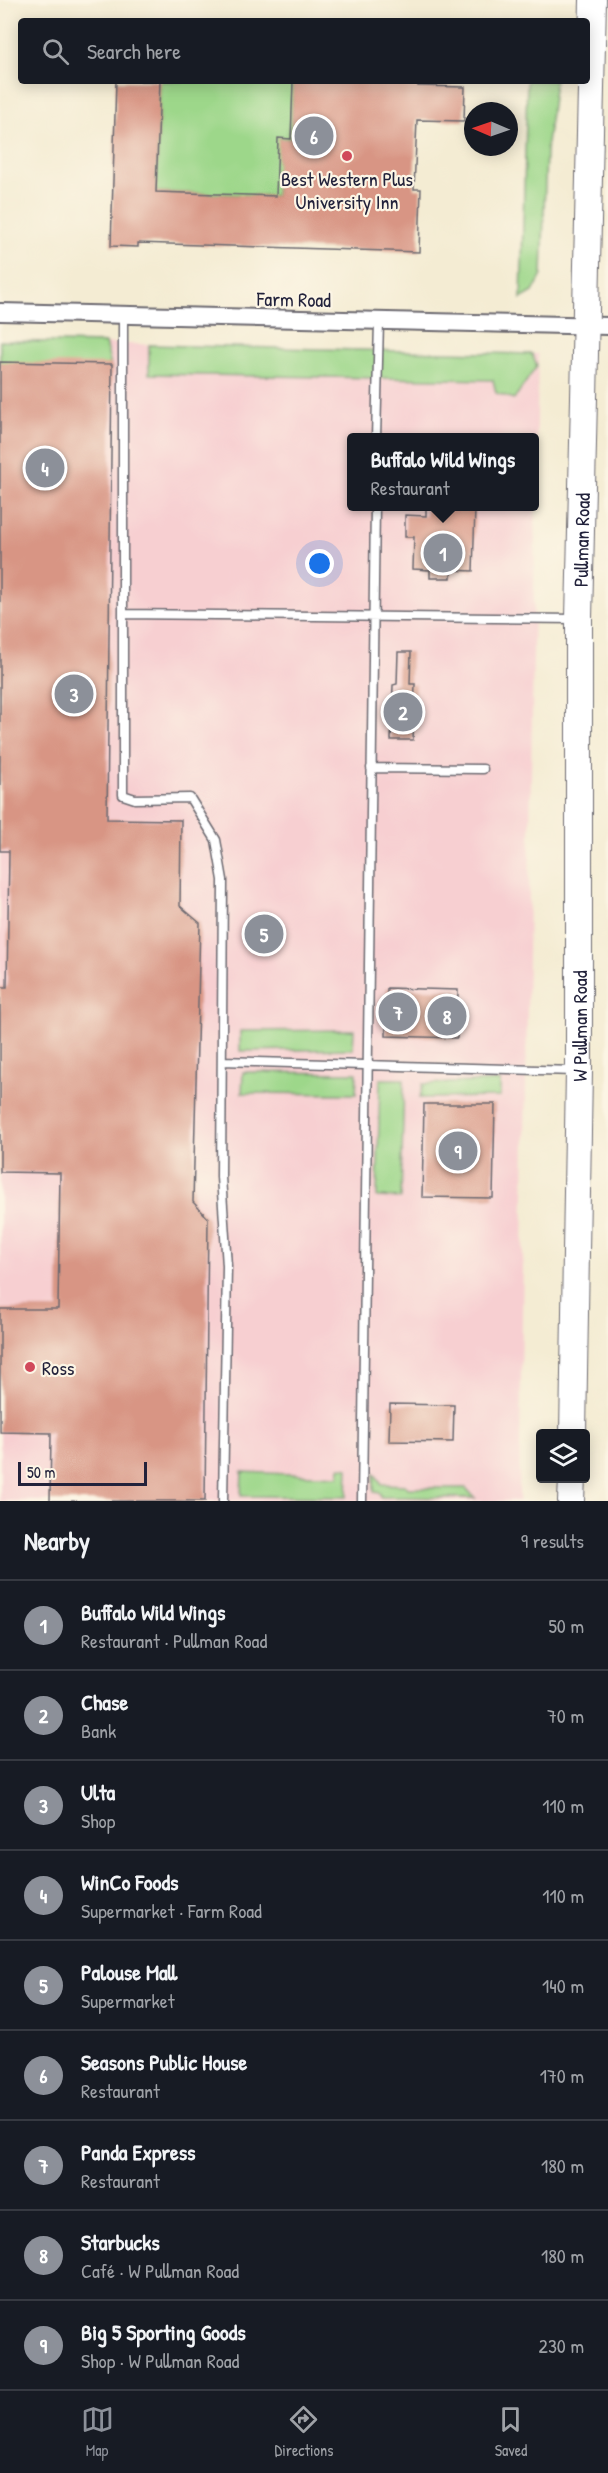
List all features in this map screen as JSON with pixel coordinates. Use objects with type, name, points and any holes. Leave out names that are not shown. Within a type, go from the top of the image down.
[{"type":"main road","points":[[592,0],[597,327]]},
{"type":"main road","name":"Pullman Road","points":[[579,619],[583,460],[597,327]]},
{"type":"main road","name":"W Pullman Road","points":[[573,1429],[579,1071],[579,619]]},
{"type":"main road","points":[[571,1501],[572,1483]]},
{"type":"street","name":"Farm Road","points":[[0,312],[597,327]]},
{"type":"lane","points":[[123,315],[123,795],[135,799],[190,798],[216,840],[223,880],[222,1219],[226,1266],[223,1501]]},
{"type":"lane","points":[[376,433],[379,322]]},
{"type":"lane","points":[[362,1501],[375,511]]},
{"type":"lane","points":[[123,614],[579,619]]},
{"type":"lane","points":[[371,768],[483,768]]},
{"type":"lane","points":[[222,1060],[579,1071]]},
{"type":"shaded area","points":[[0,341],[538,354],[537,433],[347,433],[347,511],[535,511],[519,1501],[0,1501]]},
{"type":"green space","points":[[160,84],[293,84],[291,139],[279,138],[276,196],[156,192]]},
{"type":"green space","points":[[527,84],[555,84],[546,151],[542,275],[533,292],[521,299]]},
{"type":"green space","points":[[0,341],[105,343],[112,369],[0,365]]},
{"type":"green space","points":[[149,345],[532,354],[537,366],[514,399],[496,393],[493,380],[149,374]]},
{"type":"green space","points":[[354,1030],[353,1049],[240,1051],[240,1031]]},
{"type":"green space","points":[[243,1072],[357,1073],[356,1094],[242,1093]]},
{"type":"green space","points":[[380,1079],[404,1079],[401,1198],[377,1197]]},
{"type":"green space","points":[[500,1081],[500,1097],[420,1098],[423,1084]]},
{"type":"green space","points":[[340,1467],[348,1468],[347,1497],[241,1496],[242,1472],[339,1476]]},
{"type":"green space","points":[[374,1473],[382,1484],[405,1485],[408,1488],[466,1488],[475,1498],[381,1497],[380,1493],[374,1492]]},
{"type":"building","name":"Best Western Plus University Inn","points":[[116,84],[160,84],[156,192],[276,196],[278,138],[291,139],[293,84],[418,84],[418,86],[465,87],[464,121],[417,120],[414,189],[421,189],[419,252],[138,243],[138,247],[111,246]]},
{"type":"building","points":[[0,362],[112,364],[107,819],[181,820],[180,906],[200,923],[193,1202],[208,1218],[205,1501],[50,1501],[51,1433],[0,1432],[0,1309],[58,1309],[60,1173],[0,1172],[0,987],[7,987],[9,851],[0,851]]},
{"type":"building","points":[[426,511],[475,511],[473,571],[451,570],[451,578],[430,578],[430,570],[413,569],[414,537],[405,537],[405,515],[426,516]]},
{"type":"building","points":[[398,652],[411,652],[410,684],[415,684],[413,740],[391,740],[393,685],[397,684]]},
{"type":"building","points":[[387,988],[458,990],[457,1038],[386,1036]]},
{"type":"building","points":[[424,1104],[495,1104],[493,1198],[422,1197]]},
{"type":"building","points":[[390,1404],[454,1405],[453,1442],[389,1441]]},
{"type":"place","name":"Seasons Public House","points":[[314,136]]},
{"type":"place","name":"Best Western Plus University Inn","points":[[347,156]]},
{"type":"place","name":"WinCo Foods","points":[[45,468]]},
{"type":"place","name":"Buffalo Wild Wings","points":[[443,553]]},
{"type":"place","name":"Ulta","points":[[74,694]]},
{"type":"place","name":"Chase","points":[[403,712]]},
{"type":"place","name":"Palouse Mall","points":[[264,934]]},
{"type":"place","name":"Panda Express","points":[[398,1012]]},
{"type":"place","name":"Starbucks","points":[[447,1016]]},
{"type":"place","name":"Big 5 Sporting Goods","points":[[458,1151]]},
{"type":"place","name":"Ross","points":[[30,1367]]}]
